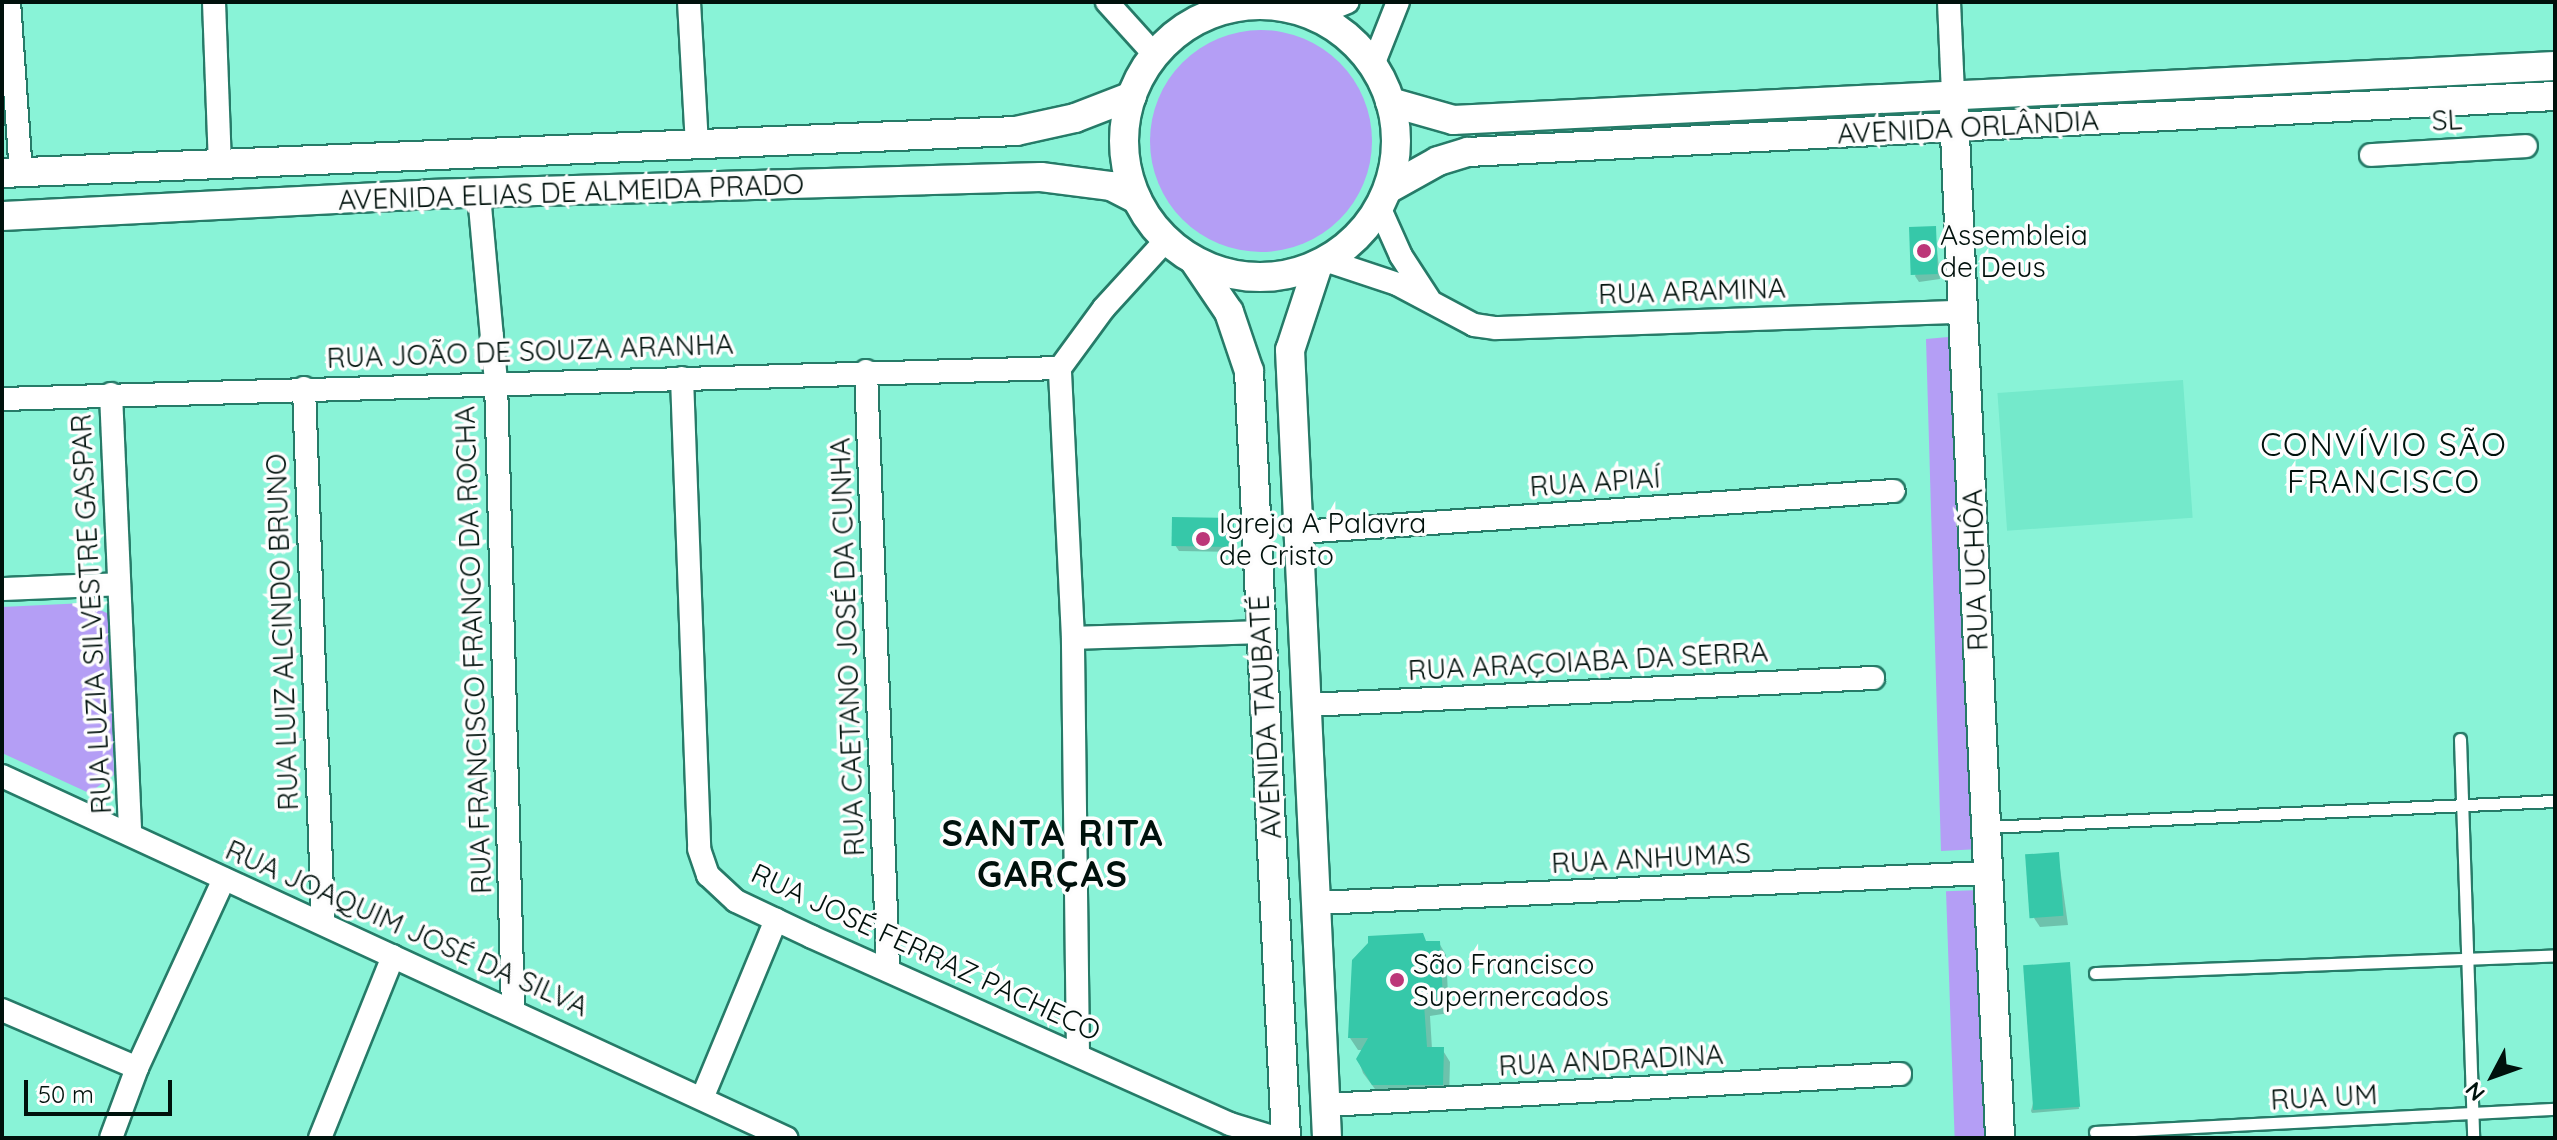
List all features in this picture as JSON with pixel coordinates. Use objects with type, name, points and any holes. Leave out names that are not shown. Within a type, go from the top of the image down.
[{"type":"street","points":[[9,2],[12,172]]},
{"type":"street","points":[[214,2],[220,162]]},
{"type":"street","points":[[689,2],[697,145]]},
{"type":"street","points":[[1107,2],[1154,54]]},
{"type":"street","points":[[1306,9],[1373,65],[1390,102],[1397,143],[1384,199],[1359,236],[1323,263],[1271,278],[1232,276],[1195,262],[1166,240],[1137,199],[1123,152],[1132,96],[1154,54],[1179,31],[1215,7],[1269,5],[1306,9],[1348,2]]},
{"type":"street","points":[[1373,65],[1398,2]]},
{"type":"street","name":"RUA UCHÔA","points":[[1949,2],[2000,1138]]},
{"type":"street","name":"AVENIDA ORLÂNDIA","points":[[1390,102],[1453,120],[2555,66]]},
{"type":"street","name":"AVENIDA ELIAS DE ALMEIDA PRADO","points":[[12,172],[1016,131],[1075,118],[1132,96]]},
{"type":"street","name":"AVENIDA ORLÂNDIA","points":[[1384,199],[1438,161],[1468,152],[2555,96]]},
{"type":"street","name":"SL","points":[[2371,155],[2526,146]]},
{"type":"street","name":"AVENIDA ELIAS DE ALMEIDA PRADO","points":[[2,216],[479,195],[1041,177],[1111,186],[1137,199]]},
{"type":"street","name":"RUA FRANCISCO FRANCO DA ROCHA","points":[[479,195],[496,381],[513,1009]]},
{"type":"street","name":"RUA ARAMINA","points":[[1384,199],[1401,256],[1430,299]]},
{"type":"street","points":[[1078,1055],[1073,638],[1060,368],[1104,308],[1166,240]]},
{"type":"street","name":"AVENIDA TAUBATÉ","points":[[1195,262],[1229,312],[1249,371],[1286,1138]]},
{"type":"street","name":"RUA ARAMINA","points":[[1323,263],[1430,299],[1474,325],[1496,328],[1964,312]]},
{"type":"street","name":"AVENIDA TAUBATÉ","points":[[1323,263],[1290,350],[1327,1138]]},
{"type":"street","name":"RUA JOÃO DE SOUZA ARANHA","points":[[2,399],[496,381],[1060,368]]},
{"type":"street","name":"RUA CAETANO JOSÉ DA CUNHA","points":[[866,371],[888,968]]},
{"type":"street","name":"RUA JOSÉ FERRAZ PACHECO","points":[[682,378],[701,863],[736,901],[1230,1124],[1276,1138]]},
{"type":"street","name":"RUA LUIZ ALCINDO BRUNO","points":[[304,388],[323,921]]},
{"type":"street","name":"RUA LUZIA SILVESTRE GASPAR","points":[[111,394],[130,832]]},
{"type":"street","name":"RUA APIAÍ","points":[[1300,532],[1894,491]]},
{"type":"street","points":[[2,589],[119,584]]},
{"type":"street","points":[[1073,638],[1261,632]]},
{"type":"street","name":"RUA ARAÇOIABA DA SERRA","points":[[1307,705],[1873,678]]},
{"type":"street","name":"RUA JOAQUIM JOSÉ DA SILVA","points":[[2,776],[703,1096],[786,1138]]},
{"type":"street","points":[[1269,801],[1311,801]]},
{"type":"street","name":"RUA ANHUMAS","points":[[1316,903],[1987,873]]},
{"type":"street","points":[[111,1138],[137,1068],[224,879]]},
{"type":"street","points":[[703,1096],[776,920]]},
{"type":"street","points":[[320,1138],[393,956]]},
{"type":"street","points":[[2,1010],[137,1068]]},
{"type":"street","name":"RUA ANDRADINA","points":[[1326,1105],[1900,1074]]},
{"type":"lane","points":[[2460,739],[2473,1138]]},
{"type":"lane","points":[[1985,827],[2555,801]]},
{"type":"lane","points":[[2095,973],[2555,955]]},
{"type":"lane","name":"RUA UM","points":[[2095,1132],[2555,1109]]},
{"type":"shaded area","points":[[1261,30],[1304,38],[1340,62],[1364,98],[1372,141],[1364,184],[1340,220],[1304,244],[1261,252],[1218,244],[1182,220],[1158,184],[1150,141],[1158,98],[1182,62],[1218,38]]},
{"type":"shaded area","points":[[1959,336],[1980,849],[1941,851],[1926,339]]},
{"type":"shaded area","points":[[2183,380],[2193,518],[2007,531],[1997,393]]},
{"type":"shaded area","points":[[85,603],[109,614],[114,775],[89,793],[2,753],[2,607]]},
{"type":"shaded area","points":[[1980,890],[1989,1138],[1955,1138],[1946,891]]},
{"type":"building","name":"Assembleia de Deus","points":[[1936,226],[1938,274],[1911,275],[1909,227]]},
{"type":"building","name":"Igreja A Palavra de Cristo","points":[[1172,517],[1234,518],[1233,547],[1171,546]]},
{"type":"building","points":[[2059,852],[2063,916],[2030,918],[2025,854]]},
{"type":"building","name":"São Francisco Supernercados","points":[[1423,933],[1426,941],[1440,941],[1443,1000],[1424,1004],[1427,1047],[1444,1047],[1443,1085],[1372,1085],[1356,1059],[1368,1038],[1348,1038],[1352,960],[1368,943],[1368,936]]},
{"type":"building","points":[[2070,962],[2080,1107],[2033,1110],[2023,965]]},
{"type":"place","name":"Assembleia de Deus","points":[[1924,251]]},
{"type":"place","name":"Igreja A Palavra de Cristo","points":[[1203,539]]},
{"type":"place","name":"São Francisco Supernercados","points":[[1397,980]]},
{"type":"district","name":"CONVÍVIO SÃO FRANCISCO","points":[[2384,464]]},
{"type":"district","name":"SANTA RITA GARÇAS","points":[[1053,852]]}]
